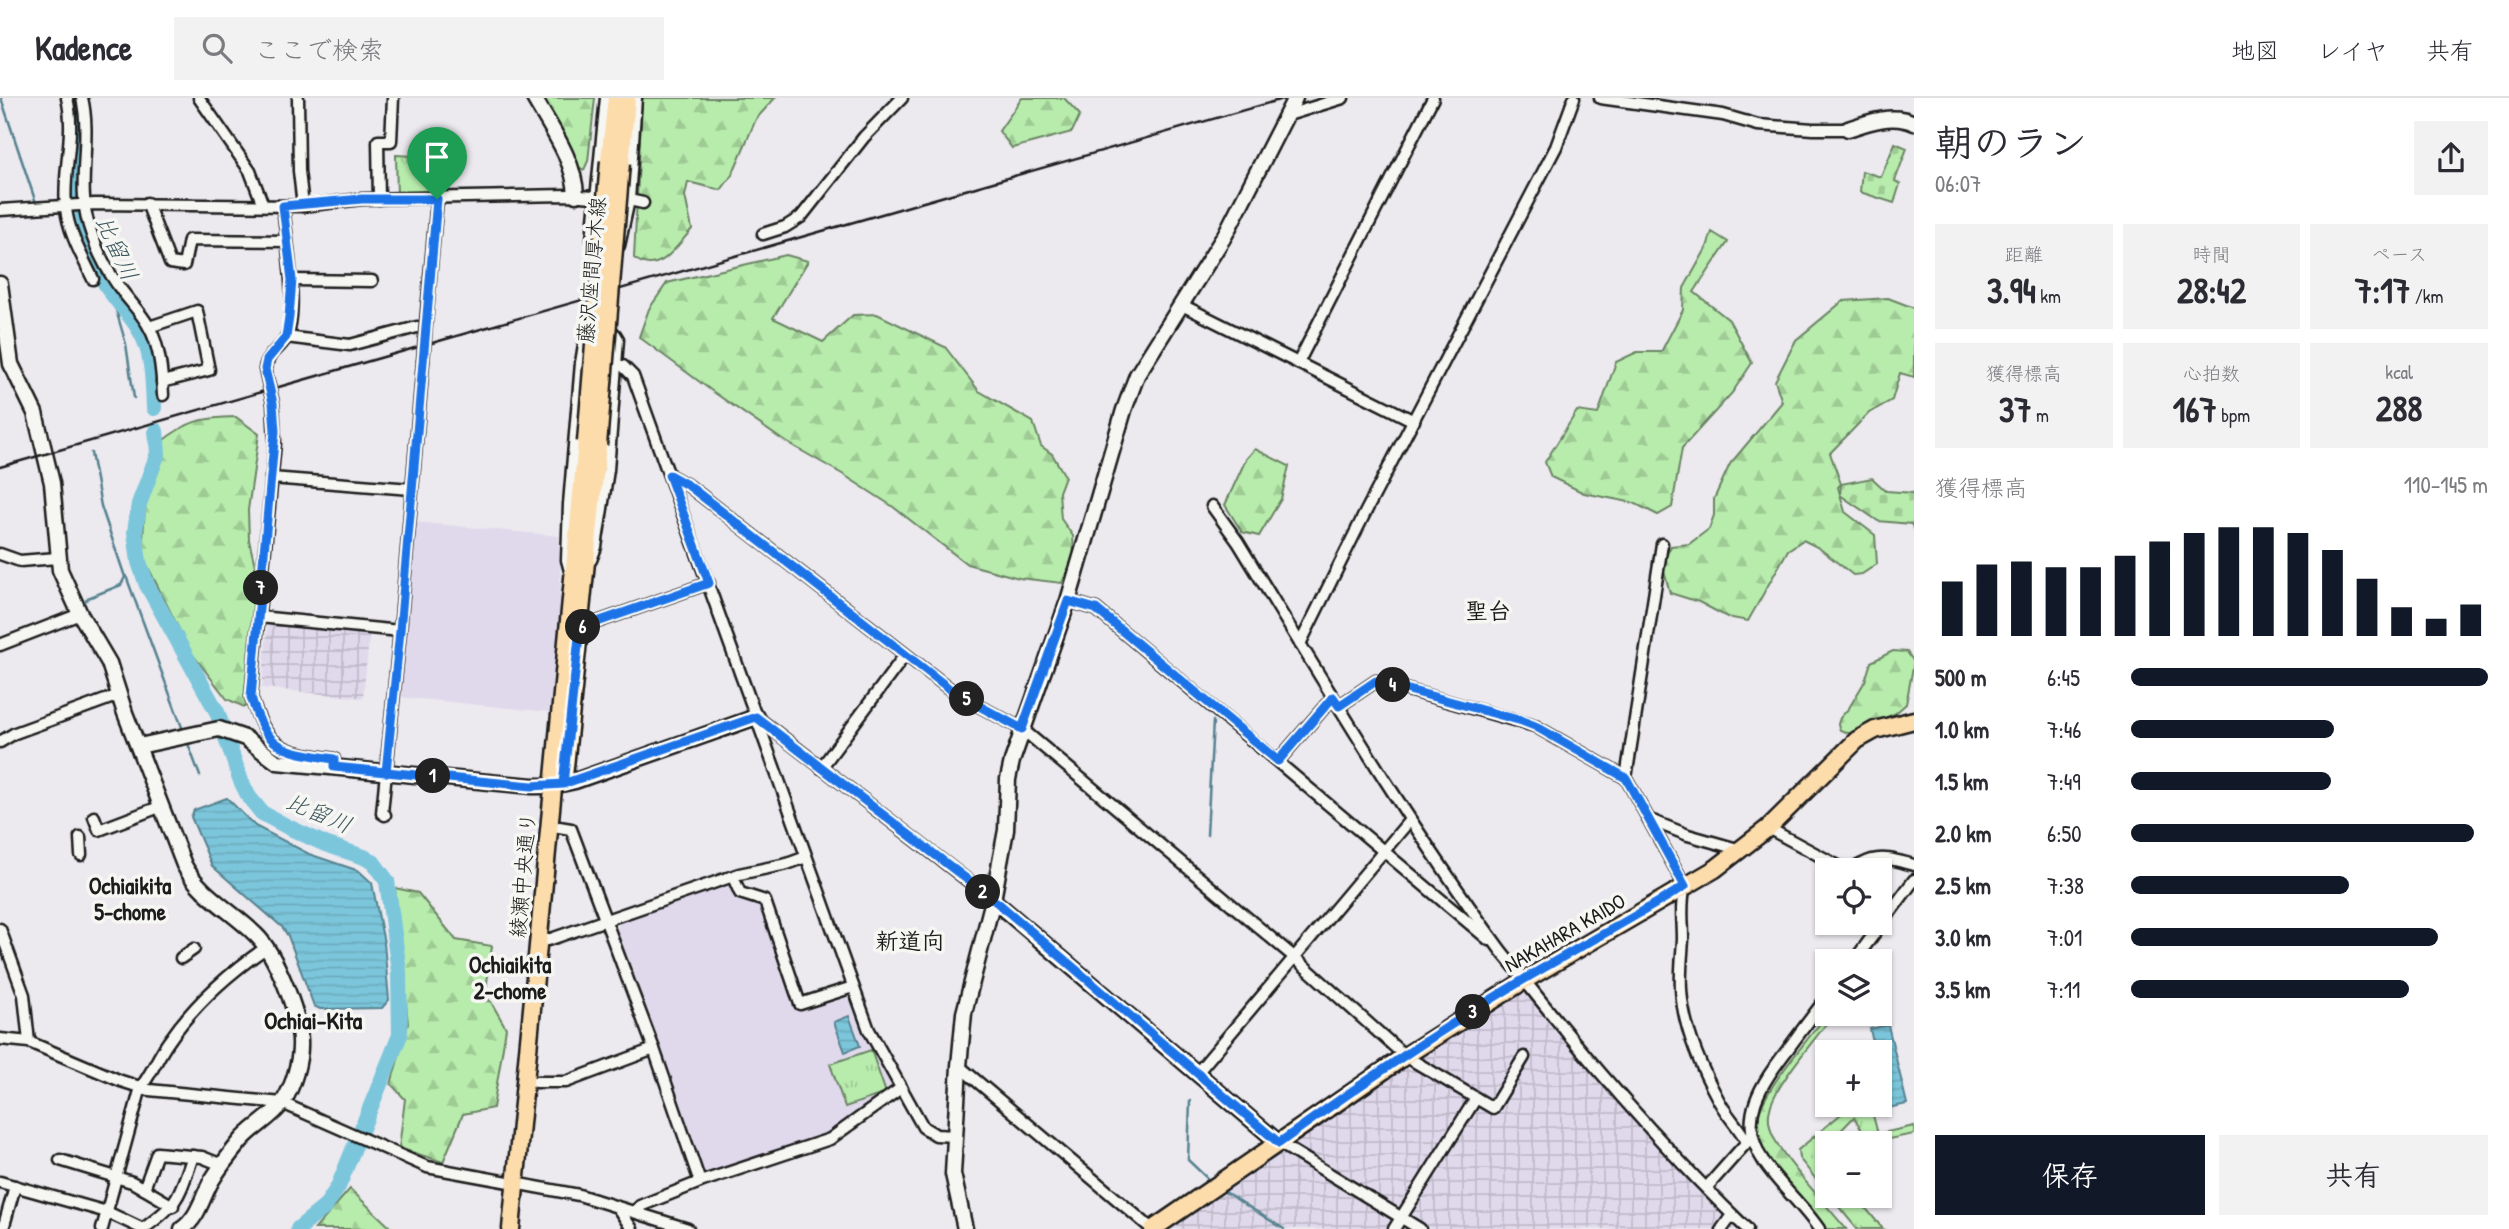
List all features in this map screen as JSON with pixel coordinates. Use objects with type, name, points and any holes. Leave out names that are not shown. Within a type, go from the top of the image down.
[{"type":"main road","name":"藤沢座間厚木線","points":[[592,443],[615,162],[616,98]]},
{"type":"main road","name":"藤沢座間厚木線","points":[[615,162],[627,98]]},
{"type":"main road","name":"綾瀬中央通り","points":[[521,1229],[520,1184],[526,1081],[592,443]]},
{"type":"main road","name":"綾瀬中央通り","points":[[511,1229],[535,1082],[559,827],[557,785],[580,628],[578,577]]},
{"type":"main road","name":"NAKAHARA KAIDO","points":[[1153,1229],[1405,1056],[1525,980],[1715,869],[1768,828],[1846,751],[1874,736],[1914,722]]},
{"type":"street","points":[[67,98],[72,132],[67,206],[79,252],[93,279]]},
{"type":"street","points":[[82,98],[87,131],[83,204],[99,253],[155,340],[163,395]]},
{"type":"street","points":[[199,98],[250,171],[263,205]]},
{"type":"street","points":[[298,98],[299,171],[303,206]]},
{"type":"street","points":[[379,199],[378,141],[391,141],[393,98]]},
{"type":"street","points":[[534,98],[570,162],[576,195]]},
{"type":"street","points":[[606,98],[592,240],[597,249],[606,252],[614,250],[622,242],[629,200],[636,98]]},
{"type":"street","points":[[763,234],[785,227],[801,217],[864,137],[902,98]]},
{"type":"street","points":[[965,1229],[954,1188],[964,1013],[992,900],[1006,830],[1008,779],[1022,729],[1068,601],[1129,393],[1137,375],[1225,234],[1296,98]]},
{"type":"street","points":[[1287,115],[1343,98]]},
{"type":"street","points":[[1298,363],[1433,98]]},
{"type":"street","points":[[1300,643],[1556,147],[1574,98]]},
{"type":"street","points":[[1600,98],[1723,115],[1758,125],[1848,129],[1900,118],[1914,123]]},
{"type":"street","points":[[72,132],[85,132]]},
{"type":"street","points":[[0,210],[147,203],[303,206],[379,199],[576,195],[643,203]]},
{"type":"street","points":[[385,815],[382,813],[423,362],[422,325],[437,199]]},
{"type":"street","points":[[147,203],[170,263],[184,265],[189,240],[286,241]]},
{"type":"street","points":[[283,206],[292,280],[286,337],[267,360],[265,369],[273,403],[275,431],[251,697],[270,738],[289,752],[334,759],[334,767]]},
{"type":"street","points":[[292,280],[372,281]]},
{"type":"street","points":[[0,284],[7,320],[6,365],[32,404],[38,425],[56,506],[57,558],[62,578],[105,654],[190,876],[267,947],[295,1013],[300,1041],[293,1077],[282,1103],[242,1139],[206,1191],[197,1213],[182,1229]]},
{"type":"street","points":[[1182,305],[1414,421]]},
{"type":"street","points":[[149,327],[197,311],[209,370],[162,383]]},
{"type":"street","points":[[286,337],[350,345],[422,325]]},
{"type":"street","points":[[592,328],[612,330],[616,334],[618,339],[608,470],[596,547],[578,577],[567,560],[581,363],[584,336],[592,328]]},
{"type":"street","points":[[581,363],[616,365],[628,368],[633,376],[869,1030],[923,1127],[936,1135],[955,1136]]},
{"type":"street","points":[[669,475],[689,486],[955,693],[1022,729],[1294,957],[1405,1056],[1493,1108],[1524,1057]]},
{"type":"street","points":[[271,478],[411,489]]},
{"type":"street","points":[[1212,506],[1238,542],[1410,820],[1500,950],[1596,1068],[1748,1229]]},
{"type":"street","points":[[1626,778],[1662,544]]},
{"type":"street","points":[[0,554],[20,561],[57,558]]},
{"type":"street","points":[[580,628],[709,583]]},
{"type":"street","points":[[1068,601],[1096,609],[1500,950]]},
{"type":"street","points":[[0,645],[80,614]]},
{"type":"street","points":[[259,617],[400,631]]},
{"type":"street","points":[[821,768],[905,656]]},
{"type":"street","points":[[1278,761],[1336,702],[1376,681],[1535,726],[1626,778],[1685,886],[1681,900],[1681,989],[1686,1021],[1701,1062],[1721,1104],[1738,1126],[1746,1142],[1707,1187]]},
{"type":"street","points":[[0,742],[47,721],[119,695]]},
{"type":"street","points":[[138,746],[225,730],[245,738],[277,762],[532,786],[557,785],[756,717]]},
{"type":"street","points":[[756,717],[992,900],[1279,1143],[1420,1229]]},
{"type":"street","points":[[94,817],[99,830],[162,806]]},
{"type":"street","points":[[1197,1073],[1410,820]]},
{"type":"street","points":[[1649,820],[1688,835],[1741,850]]},
{"type":"street","points":[[559,827],[571,829],[654,1049],[700,1182]]},
{"type":"street","points":[[1768,828],[1844,869],[1853,869],[1873,860],[1889,859],[1914,865]]},
{"type":"street","points":[[80,838],[81,855]]},
{"type":"street","points":[[548,940],[733,877],[806,857]]},
{"type":"street","points":[[733,877],[740,893],[765,901],[800,1004],[853,987]]},
{"type":"street","points":[[1863,949],[1914,880]]},
{"type":"street","points":[[0,929],[24,995],[29,1042]]},
{"type":"street","points":[[102,1229],[141,1087],[168,1042],[202,1001],[237,968],[267,947]]},
{"type":"street","points":[[181,958],[194,949]]},
{"type":"street","points":[[1815,1012],[1760,1087],[1751,1124],[1762,1159],[1819,1229]]},
{"type":"street","points":[[0,1039],[29,1042],[141,1087],[282,1103],[426,1167],[579,1195],[688,1229]]},
{"type":"street","points":[[535,1082],[566,1082],[654,1049]]},
{"type":"street","points":[[959,1066],[1153,1229]]},
{"type":"street","points":[[634,1212],[640,1206],[700,1182],[830,1139],[901,1088]]},
{"type":"street","points":[[1394,1229],[1476,1098]]},
{"type":"street","points":[[1738,1126],[1751,1124]]},
{"type":"street","points":[[144,1189],[157,1153],[202,1157],[222,1165]]},
{"type":"street","points":[[0,1182],[107,1212],[142,1229],[173,1206],[193,1156]]},
{"type":"street","points":[[60,1160],[116,1177],[173,1206]]},
{"type":"street","points":[[2,1229],[15,1186]]},
{"type":"street","points":[[617,1207],[632,1229]]},
{"type":"street","points":[[1722,1229],[1732,1214]]},
{"type":"shaded area","points":[[415,522],[559,536],[561,602],[549,712],[400,697],[398,691]]},
{"type":"shaded area","points":[[268,620],[370,630],[363,698],[262,688]]},
{"type":"shaded area","points":[[726,884],[735,887],[765,908],[798,1011],[841,995],[851,1000],[862,1030],[892,1081],[889,1092],[827,1136],[704,1176],[614,933],[620,922]]},
{"type":"shaded area","points":[[1525,986],[1746,1229],[1431,1229],[1296,1147],[1295,1140],[1413,1055]]},
{"type":"shaded area","points":[[1272,1154],[1284,1155],[1406,1229],[1167,1229],[1167,1226]]},
{"type":"green space","points":[[537,98],[595,98],[588,161],[584,170],[578,167]]},
{"type":"green space","points":[[642,98],[775,98],[756,119],[732,175],[721,190],[688,182],[685,196],[692,229],[666,257],[651,264],[634,258]]},
{"type":"green space","points":[[1022,98],[1064,98],[1080,115],[1072,132],[1012,148],[999,131]]},
{"type":"green space","points":[[1895,143],[1907,148],[1895,181],[1900,184],[1894,203],[1860,192],[1862,171],[1881,177]]},
{"type":"green space","points":[[396,155],[431,157],[430,196],[397,196]]},
{"type":"green space","points":[[1712,232],[1728,242],[1694,292],[1729,320],[1752,363],[1732,393],[1682,448],[1672,507],[1658,515],[1634,503],[1584,493],[1551,477],[1545,462],[1577,411],[1598,414],[1616,362],[1637,352],[1661,352],[1683,310],[1684,288],[1707,247]]},
{"type":"green space","points":[[786,255],[808,261],[773,318],[823,342],[853,315],[877,314],[945,347],[979,391],[1033,422],[1041,446],[1052,454],[1065,476],[1059,492],[1061,519],[1073,536],[1074,555],[1062,583],[1019,578],[967,564],[892,506],[781,439],[639,337],[649,309],[667,283]]},
{"type":"green space","points":[[1888,298],[1914,308],[1914,377],[1900,373],[1892,400],[1869,413],[1830,453],[1841,484],[1838,487],[1845,512],[1875,535],[1877,564],[1862,574],[1853,575],[1819,548],[1803,540],[1788,550],[1748,621],[1727,617],[1699,602],[1670,593],[1662,564],[1671,546],[1689,544],[1709,529],[1714,515],[1714,499],[1730,464],[1782,402],[1775,381],[1796,340],[1843,301]]},
{"type":"green space","points":[[236,417],[259,434],[248,510],[249,540],[260,588],[252,703],[244,707],[227,699],[190,651],[142,555],[145,507],[156,472],[161,442],[196,422]]},
{"type":"green space","points":[[1255,449],[1289,466],[1281,499],[1259,536],[1242,532],[1225,505],[1246,459]]},
{"type":"green space","points":[[1872,478],[1886,491],[1914,493],[1914,529],[1911,524],[1878,521],[1840,495],[1841,484]]},
{"type":"green space","points":[[1893,651],[1907,652],[1914,662],[1906,704],[1896,713],[1851,734],[1840,730],[1840,718],[1865,681],[1871,662]]},
{"type":"green space","points":[[395,888],[418,893],[456,940],[492,946],[485,997],[491,1002],[506,1028],[493,1108],[463,1114],[443,1162],[399,1148],[405,1099],[391,1084],[408,1024]]},
{"type":"green space","points":[[1818,1026],[1824,1026],[1779,1088],[1773,1099],[1769,1120],[1770,1129],[1782,1151],[1815,1193],[1815,1208],[1828,1208],[1846,1229],[1823,1229],[1772,1167],[1762,1148],[1758,1132],[1759,1115],[1769,1091]]},
{"type":"green space","points":[[871,1050],[886,1093],[845,1107],[830,1064]]},
{"type":"green space","points":[[1837,1117],[1854,1117],[1840,1131],[1821,1131]]},
{"type":"green space","points":[[1854,1117],[1873,1117],[1877,1131],[1862,1131]]},
{"type":"green space","points":[[1914,1126],[1914,1134],[1892,1138],[1892,1131]]},
{"type":"green space","points":[[1815,1136],[1815,1178],[1799,1158],[1798,1150]]},
{"type":"green space","points":[[350,1189],[392,1229],[315,1229]]},
{"type":"green space","points":[[1840,1208],[1866,1208],[1883,1229],[1857,1229]]},
{"type":"water","points":[[227,798],[255,826],[309,854],[359,871],[372,883],[384,943],[389,1000],[382,1008],[320,1009],[314,1006],[288,936],[282,927],[212,866],[191,817],[194,810]]},
{"type":"water","points":[[849,1016],[860,1046],[845,1052],[834,1022]]},
{"type":"water","points":[[1888,1026],[1892,1040],[1872,1040],[1870,1029]]},
{"type":"water","points":[[1892,1042],[1907,1104],[1892,1107]]},
{"type":"waterway","points":[[1,98],[36,203]]},
{"type":"waterway","name":"比留川","points":[[74,98],[77,113],[74,202],[77,216],[87,247],[102,277],[144,339],[151,364],[154,408]]},
{"type":"waterway","points":[[111,293],[126,344],[134,398]]},
{"type":"waterway","name":"比留川","points":[[156,431],[158,453],[139,504],[135,532],[139,562],[147,585],[217,712],[249,797],[262,813],[288,827],[373,862],[387,881],[399,972],[400,1035],[338,1187],[325,1207],[298,1229]]},
{"type":"waterway","points":[[84,603],[88,598],[121,585],[125,577],[101,506],[91,453]]},
{"type":"waterway","points":[[126,576],[183,730]]},
{"type":"waterway","points":[[1207,835],[1213,721]]},
{"type":"waterway","points":[[187,741],[200,776]]},
{"type":"waterway","points":[[1190,1101],[1188,1160],[1210,1181]]},
{"type":"waterway","points":[[1222,1190],[1284,1229]]},
{"type":"railway","points":[[0,467],[1286,98]]},
{"type":"district","name":"聖台","points":[[1488,611]]},
{"type":"district","name":"Ochiaikita 5-chome","points":[[130,899]]},
{"type":"district","name":"新道向","points":[[910,941]]},
{"type":"district","name":"Ochiaikita 2-chome","points":[[510,978]]},
{"type":"district","name":"Ochiai-Kita","points":[[313,1021]]},
{"type":"route","points":[[437,199],[362,199],[283,206],[292,280],[286,337],[265,364],[275,415],[274,455],[251,697],[270,738],[289,752],[334,759],[334,767],[532,786],[563,784],[580,628],[709,583],[669,475],[689,486],[955,693],[1022,729],[1068,601],[1096,609],[1278,761],[1333,697],[1339,706],[1376,681],[1535,726],[1626,778],[1685,886],[1611,932],[1525,980],[1413,1050],[1279,1143],[999,904],[756,717],[591,776],[575,781],[563,784],[552,786],[532,786],[386,772],[400,631],[426,323],[431,284],[437,199]]}]
